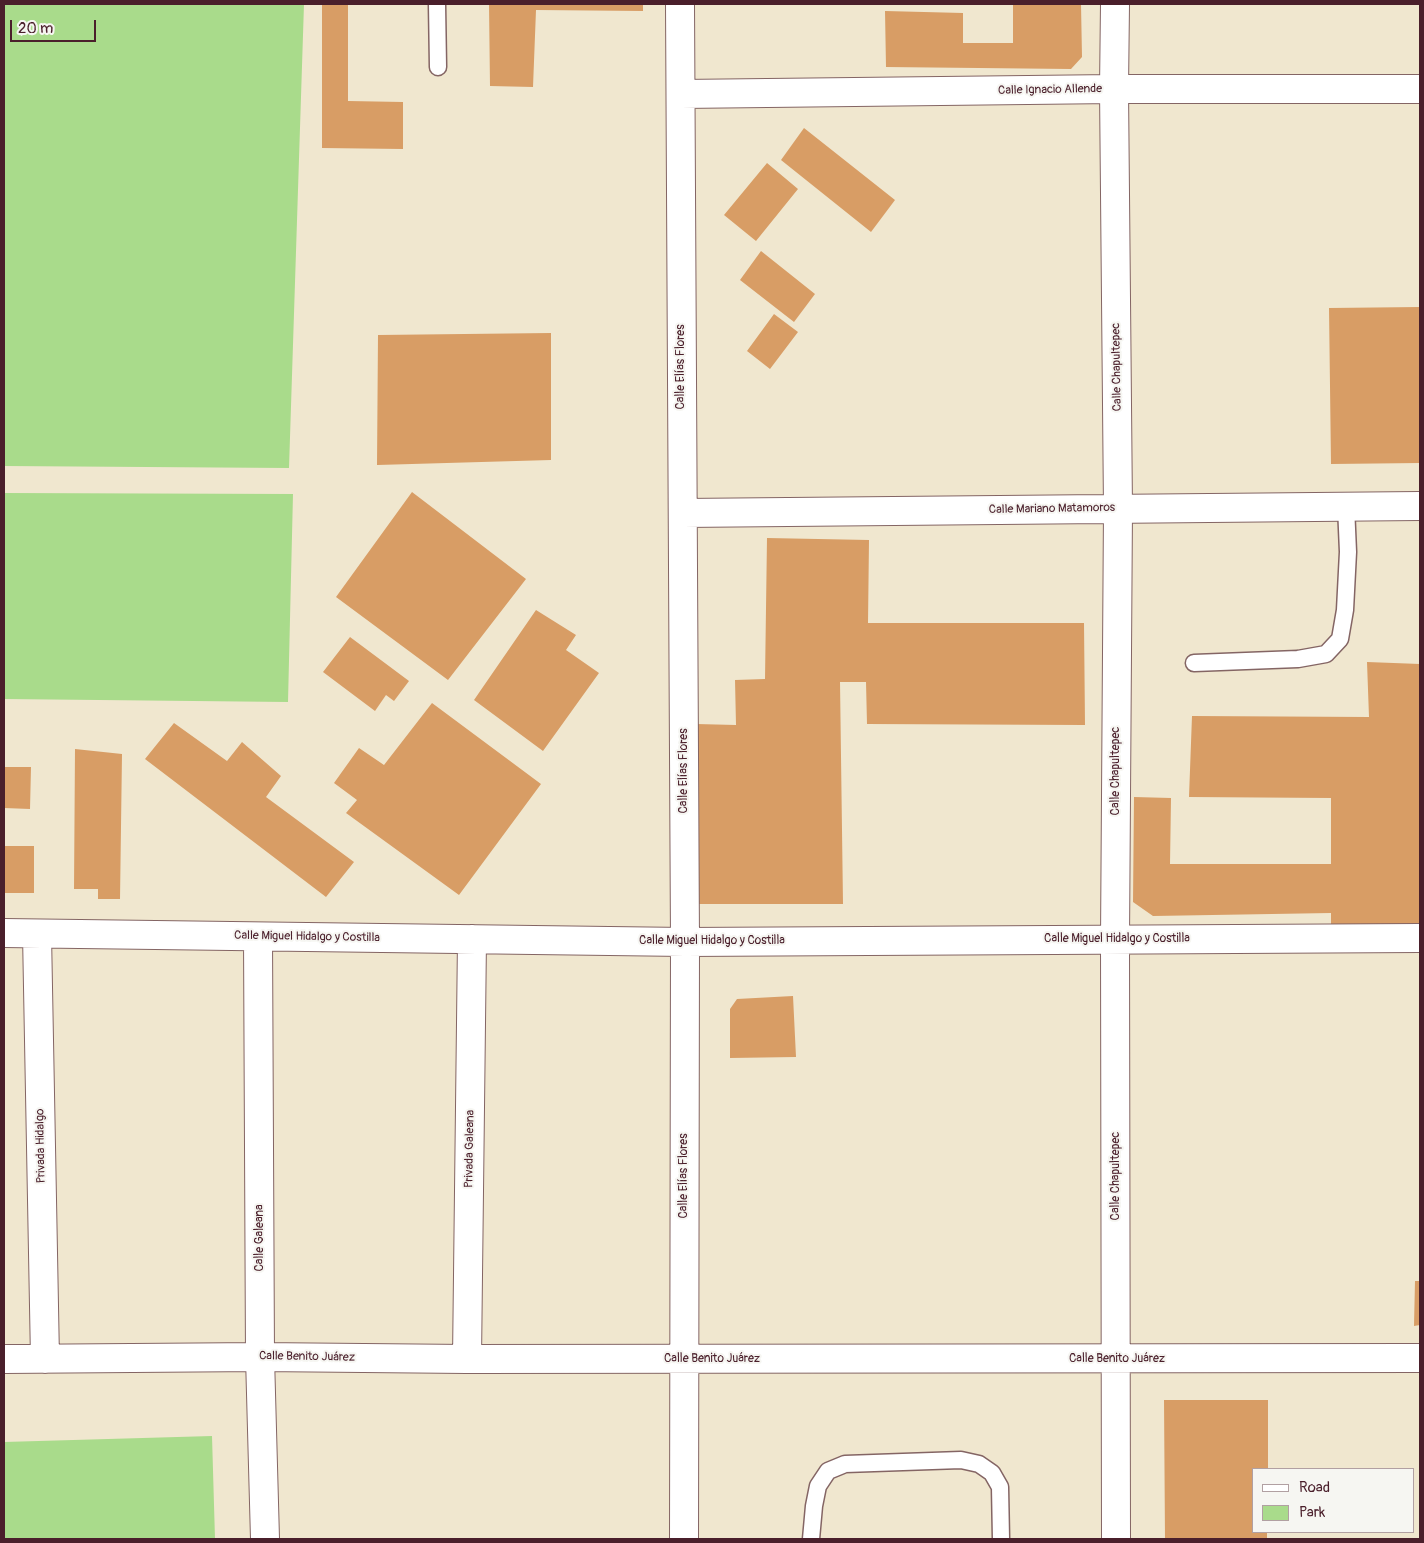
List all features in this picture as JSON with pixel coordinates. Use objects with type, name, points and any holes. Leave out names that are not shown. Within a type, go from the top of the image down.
[{"type":"street","name":"Calle Elías Flores","points":[[680,4],[685,942],[684,1539]]},
{"type":"street","name":"Calle Chapultepec","points":[[1115,4],[1114,89],[1118,508],[1115,939],[1116,1539]]},
{"type":"street","name":"Calle Ignacio Allende","points":[[681,94],[1114,89],[1420,90]]},
{"type":"street","name":"Calle Mariano Matamoros","points":[[683,513],[1420,506]]},
{"type":"street","name":"Calle Miguel Hidalgo y Costilla","points":[[4,933],[685,942],[1420,938]]},
{"type":"street","name":"Privada Hidalgo","points":[[36,934],[45,1359]]},
{"type":"street","name":"Calle Galeana","points":[[258,937],[260,1357],[265,1539]]},
{"type":"street","name":"Privada Galeana","points":[[468,1359],[472,939]]},
{"type":"street","name":"Calle Benito Juárez","points":[[4,1359],[260,1357],[468,1359],[1420,1358]]},
{"type":"lane","points":[[437,4],[438,67]]},
{"type":"lane","points":[[1194,663],[1298,659],[1326,654],[1340,639],[1345,610],[1348,552],[1346,506]]},
{"type":"lane","points":[[811,1539],[818,1486],[828,1471],[845,1464],[961,1460],[979,1464],[992,1473],[1000,1487],[1001,1539]]},
{"type":"green space","points":[[4,4],[304,4],[289,468],[4,466]]},
{"type":"green space","points":[[4,493],[293,494],[288,702],[4,699]]},
{"type":"green space","points":[[212,1436],[215,1539],[4,1539],[4,1442]]},
{"type":"building","points":[[322,4],[348,4],[348,101],[403,102],[403,149],[322,148]]},
{"type":"building","points":[[489,4],[643,4],[643,11],[536,10],[533,87],[490,86]]},
{"type":"building","points":[[1013,4],[1081,4],[1082,57],[1071,69],[886,67],[885,11],[963,13],[963,43],[1013,43]]},
{"type":"building","points":[[804,128],[895,200],[871,232],[781,160]]},
{"type":"building","points":[[767,163],[798,189],[756,241],[724,215]]},
{"type":"building","points":[[761,251],[815,294],[794,322],[740,280]]},
{"type":"building","points":[[1420,307],[1420,463],[1331,464],[1329,308]]},
{"type":"building","points":[[774,314],[798,332],[770,369],[747,351]]},
{"type":"building","points":[[551,333],[551,460],[377,465],[378,335]]},
{"type":"building","points":[[412,492],[526,579],[448,680],[336,597]]},
{"type":"building","points":[[767,538],[869,540],[868,623],[1084,623],[1085,725],[867,724],[866,682],[840,682],[843,904],[692,904],[696,724],[736,725],[735,680],[765,679]]},
{"type":"building","points":[[536,610],[576,635],[566,650],[599,673],[543,751],[474,700]]},
{"type":"building","points":[[350,637],[409,681],[394,701],[386,695],[375,711],[323,672]]},
{"type":"building","points":[[1367,662],[1420,664],[1420,929],[1331,930],[1331,913],[1153,916],[1133,902],[1134,797],[1171,798],[1170,864],[1331,864],[1331,798],[1189,797],[1192,716],[1369,717]]},
{"type":"building","points":[[432,703],[541,784],[459,895],[346,813],[357,800],[334,783],[359,748],[384,765]]},
{"type":"building","points":[[174,723],[227,761],[242,742],[281,776],[266,797],[354,862],[326,897],[145,759]]},
{"type":"building","points":[[75,749],[122,754],[120,899],[98,899],[98,889],[74,889]]},
{"type":"building","points":[[4,767],[31,767],[30,809],[4,808]]},
{"type":"building","points":[[4,846],[34,846],[34,893],[4,893]]},
{"type":"building","points":[[793,996],[796,1057],[730,1058],[730,1009],[737,999]]},
{"type":"building","points":[[1415,1281],[1420,1281],[1420,1325],[1414,1326]]},
{"type":"building","points":[[1164,1400],[1268,1400],[1268,1468],[1252,1468],[1252,1533],[1267,1533],[1267,1539],[1165,1539]]}]
